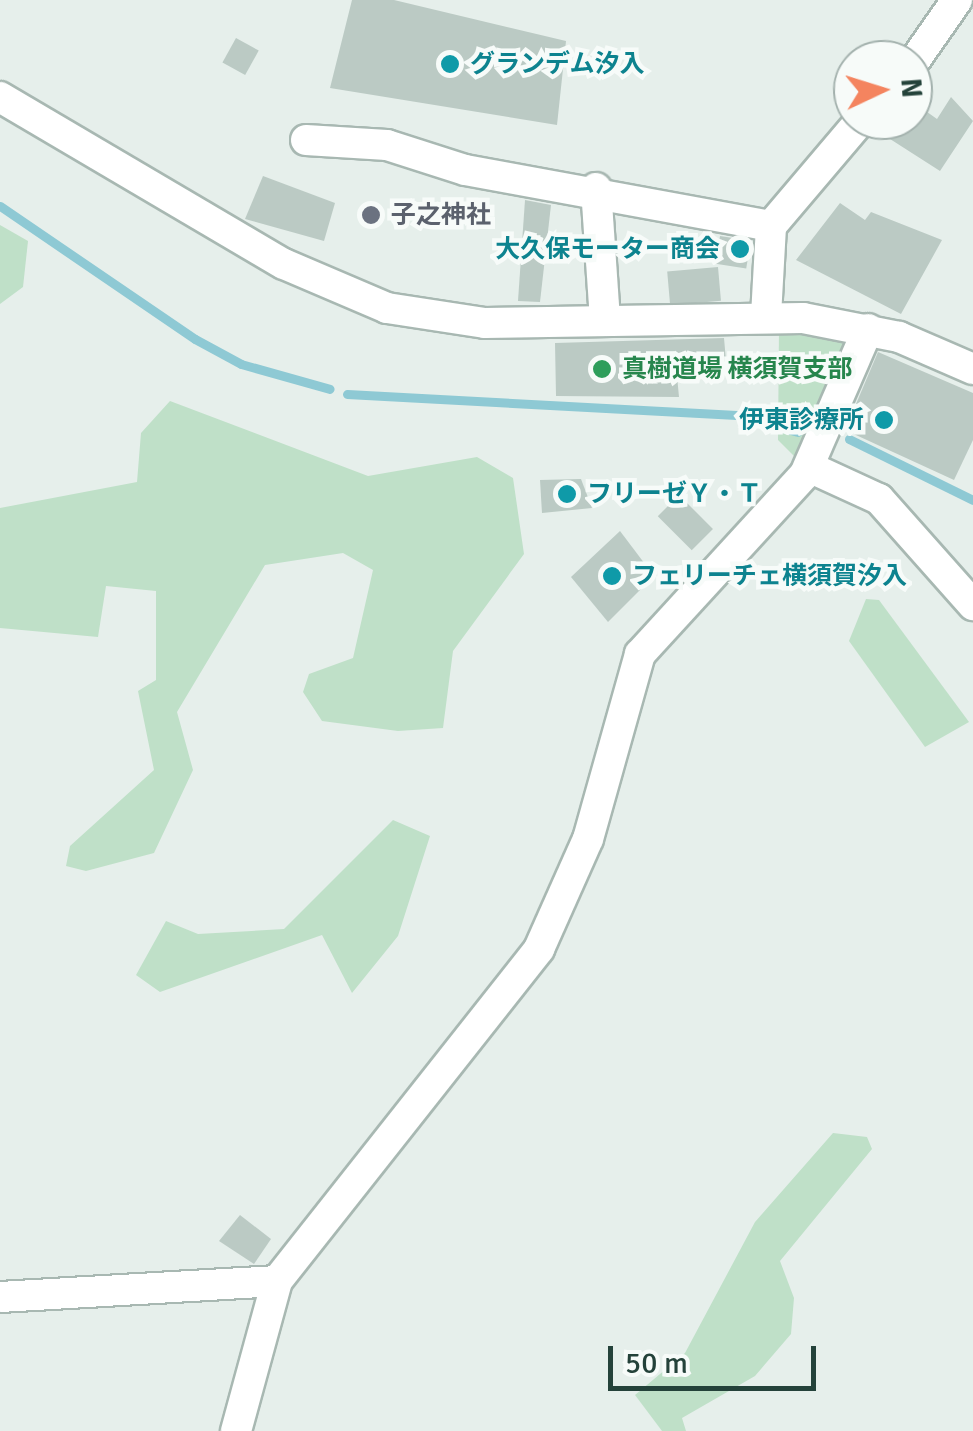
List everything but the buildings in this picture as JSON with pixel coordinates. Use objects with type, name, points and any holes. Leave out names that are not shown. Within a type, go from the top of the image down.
[{"type":"street","points":[[933,44],[959,19]]},
{"type":"street","points":[[0,96],[342,294],[470,322],[766,316],[868,329],[973,369]]},
{"type":"street","points":[[306,140],[387,145],[465,170],[596,188],[771,226]]},
{"type":"street","points":[[766,316],[771,226],[844,140]]},
{"type":"street","points":[[596,188],[605,320]]},
{"type":"street","points":[[236,1431],[277,1281],[539,949],[588,839],[640,654],[809,467],[868,329]]},
{"type":"street","points":[[809,467],[880,500],[973,605]]},
{"type":"street","points":[[0,1297],[277,1281]]},
{"type":"green space","points":[[0,225],[28,241],[23,287],[0,304]]},
{"type":"green space","points":[[779,329],[856,337],[803,465],[778,440]]},
{"type":"green space","points":[[170,401],[368,476],[477,457],[513,478],[524,554],[453,651],[443,728],[398,731],[322,721],[303,692],[309,674],[353,658],[373,570],[343,553],[265,565],[177,712],[193,770],[154,853],[86,871],[66,866],[70,846],[154,770],[138,691],[156,680],[156,591],[106,586],[98,637],[0,628],[0,508],[137,482],[141,433]]},
{"type":"green space","points":[[866,599],[879,600],[969,722],[925,747],[849,641]]},
{"type":"green space","points":[[393,820],[430,836],[398,936],[352,993],[322,935],[160,992],[136,975],[166,921],[198,934],[284,929]]},
{"type":"green space","points":[[833,1133],[867,1137],[872,1149],[780,1261],[794,1298],[791,1334],[755,1376],[682,1418],[686,1431],[662,1431],[635,1395],[685,1353],[755,1222]]},
{"type":"waterway","points":[[0,206],[195,339],[241,364],[330,389]]},
{"type":"waterway","points":[[347,394],[736,415],[798,432]]},
{"type":"waterway","points":[[849,439],[973,500]]},
{"type":"place","name":"グランデム汐入","points":[[450,64]]},
{"type":"place","name":"子之神社","points":[[371,215]]},
{"type":"place","name":"大久保モーター商会","points":[[740,249]]},
{"type":"place","name":"真樹道場 横須賀支部","points":[[602,369]]},
{"type":"place","name":"伊東診療所","points":[[884,420]]},
{"type":"place","name":"フリーゼＹ・Ｔ","points":[[567,494]]},
{"type":"place","name":"フェリーチェ横須賀汐入","points":[[612,576]]}]
